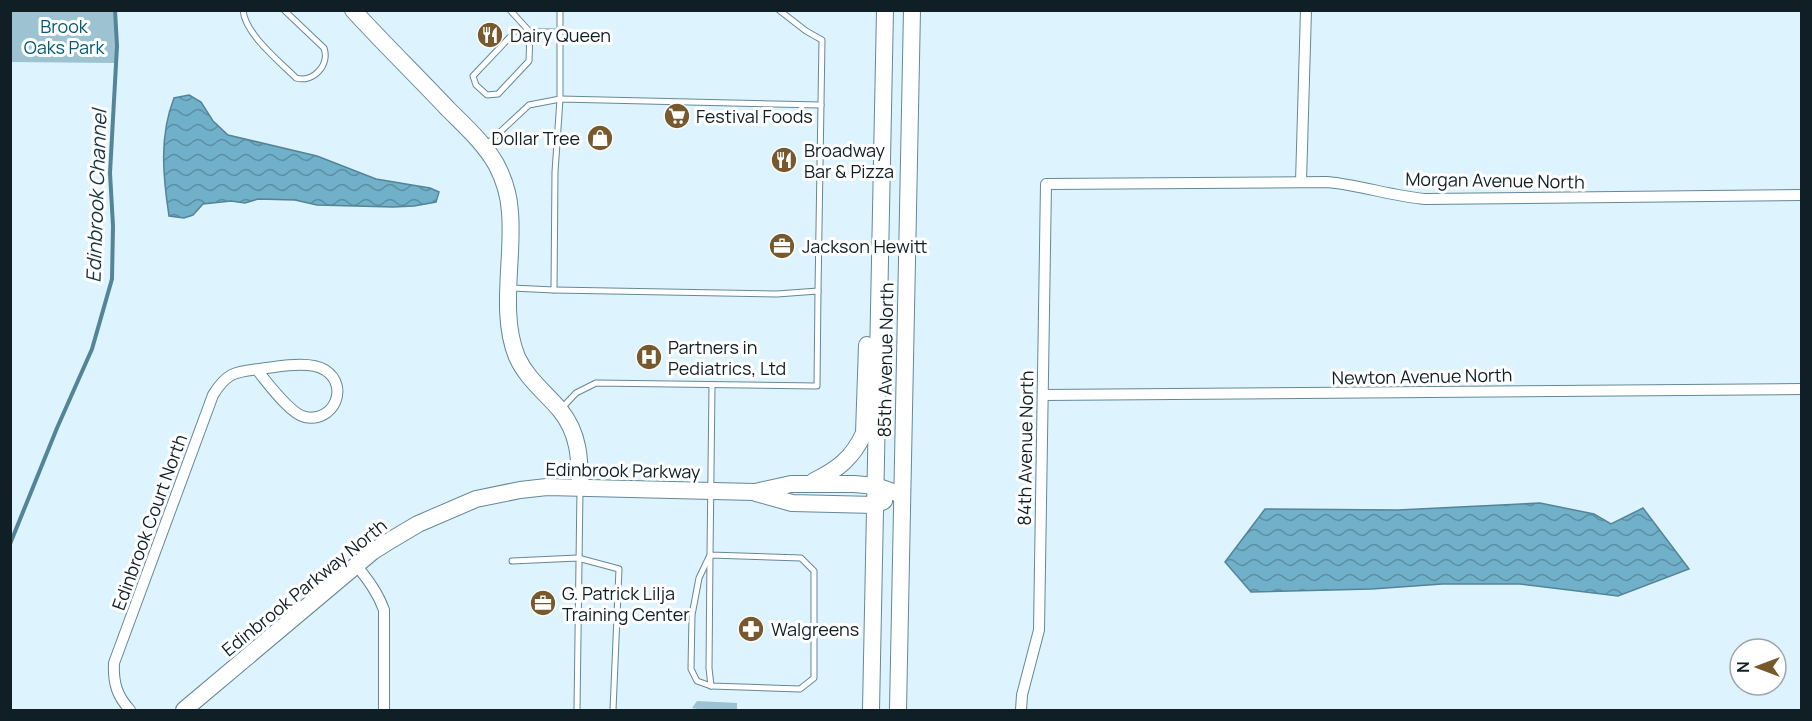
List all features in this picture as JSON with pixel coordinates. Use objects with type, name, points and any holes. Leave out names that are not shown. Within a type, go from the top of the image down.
[{"type":"main road","points":[[353,10],[484,147],[497,165],[507,194],[511,229],[510,323],[517,357],[531,380],[560,410],[577,440],[580,488]]},
{"type":"main road","name":"85th Avenue North","points":[[871,711],[885,10]]},
{"type":"main road","name":"85th Avenue North","points":[[898,711],[912,10]]},
{"type":"main road","points":[[809,483],[830,473],[848,460],[859,445],[864,433],[869,260],[881,210]]},
{"type":"main road","name":"Edinbrook Parkway","points":[[491,495],[547,488],[755,492],[791,484],[809,483],[876,486],[902,495]]},
{"type":"main road","name":"Edinbrook Parkway","points":[[755,492],[792,503],[875,505],[902,495]]},
{"type":"main road","name":"Edinbrook Parkway North","points":[[184,711],[391,540],[418,524],[458,506],[491,495]]},
{"type":"street","points":[[1301,182],[1306,10]]},
{"type":"street","name":"Morgan Avenue North","points":[[1046,184],[1327,182],[1353,184],[1401,196],[1425,199],[1802,195]]},
{"type":"street","name":"84th Avenue North","points":[[1021,711],[1022,695],[1039,630],[1046,184]]},
{"type":"street","name":"Edinbrook Court North","points":[[130,711],[121,700],[116,688],[113,675],[114,663],[213,395],[221,382],[232,373],[245,369],[312,366],[324,370],[334,379],[338,391],[337,402],[330,411],[318,416],[306,417],[294,411],[257,370]]},
{"type":"street","name":"Newton Avenue North","points":[[1043,395],[1802,389]]},
{"type":"street","points":[[357,566],[380,598],[384,610],[384,711]]},
{"type":"lane","points":[[243,10],[243,18],[254,34],[296,78],[303,80],[309,78],[325,64],[327,56],[324,48],[284,10]]},
{"type":"lane","points":[[510,10],[530,35],[529,61],[498,94],[487,94],[476,85],[473,76],[510,38],[530,35],[560,32]]},
{"type":"lane","points":[[554,290],[555,172],[560,99],[560,10]]},
{"type":"lane","points":[[560,410],[576,393],[596,382],[817,386],[822,39],[806,31],[779,10]]},
{"type":"lane","points":[[484,147],[529,105],[560,99],[821,105]]},
{"type":"lane","points":[[510,288],[777,294],[818,291]]},
{"type":"lane","points":[[711,686],[709,668],[712,385]]},
{"type":"lane","points":[[577,711],[580,488]]},
{"type":"lane","points":[[710,555],[801,558],[814,571],[814,678],[800,689],[711,686],[697,681],[692,669],[692,615],[699,578],[710,555]]},
{"type":"lane","points":[[512,561],[578,558],[619,569],[613,711]]},
{"type":"green space","name":"Brook Oaks Park","points":[[11,10],[117,11],[115,63],[11,62]]},
{"type":"green space","points":[[697,701],[737,703],[737,710],[692,708]]},
{"type":"water","points":[[189,95],[201,102],[213,121],[228,135],[317,156],[376,179],[430,188],[439,192],[436,202],[393,207],[317,205],[295,200],[258,199],[245,203],[231,201],[203,204],[193,215],[184,218],[169,216],[164,172],[166,127],[174,98]]},
{"type":"water","points":[[1540,503],[1594,514],[1611,524],[1643,508],[1689,569],[1618,596],[1520,584],[1442,584],[1372,589],[1251,592],[1225,562],[1265,509],[1398,510]]},
{"type":"waterway","name":"Edinbrook Channel","points":[[10,544],[92,349],[112,279],[113,226],[110,173],[117,46],[115,10]]},
{"type":"place","name":"Dairy Queen","points":[[490,35]]},
{"type":"place","name":"Festival Foods","points":[[677,116]]},
{"type":"place","name":"Dollar Tree","points":[[600,138]]},
{"type":"place","name":"Broadway Bar & Pizza","points":[[784,160]]},
{"type":"place","name":"Jackson Hewitt","points":[[782,246]]},
{"type":"place","name":"Partners in Pediatrics, Ltd","points":[[649,357]]},
{"type":"place","name":"G. Patrick Lilja Training Center","points":[[543,603]]},
{"type":"place","name":"Walgreens","points":[[751,629]]}]
